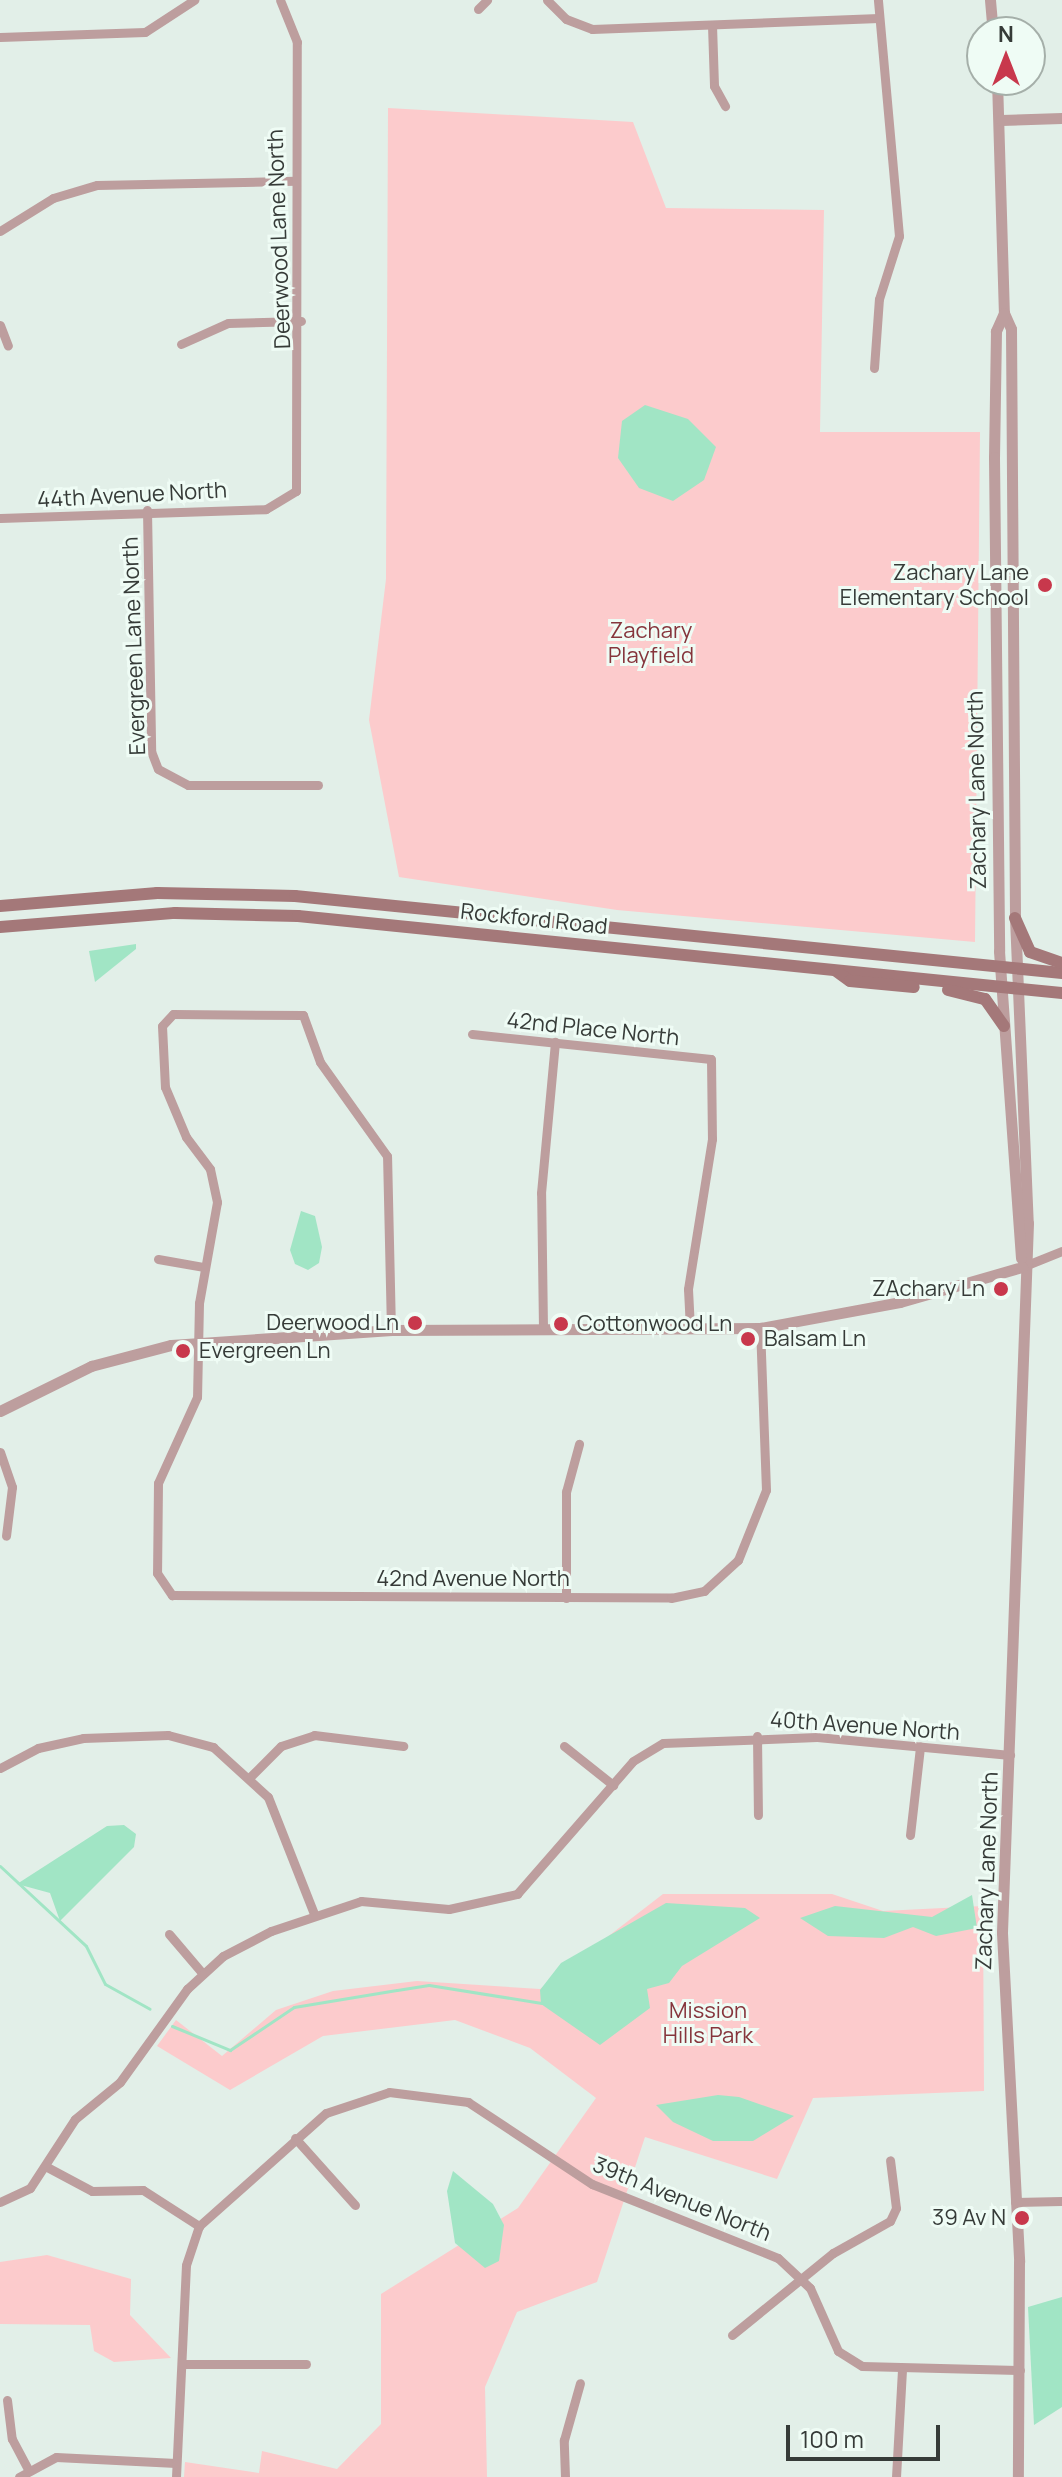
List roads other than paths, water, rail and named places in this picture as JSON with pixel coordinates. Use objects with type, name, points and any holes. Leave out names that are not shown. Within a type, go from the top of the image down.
[{"type":"main road","name":"Rockford Road","points":[[0,906],[157,893],[295,896],[1062,973]]},
{"type":"main road","name":"Rockford Road","points":[[0,927],[175,913],[298,916],[1062,993]]},
{"type":"main road","points":[[1015,918],[1030,952],[1062,963]]},
{"type":"main road","points":[[833,969],[850,981],[972,994],[1004,1026]]},
{"type":"street","points":[[0,37],[145,32],[194,0]]},
{"type":"street","name":"Deerwood Lane North","points":[[266,509],[283,505],[300,483],[301,321],[295,181],[297,42],[280,0]]},
{"type":"street","points":[[478,9],[487,0]]},
{"type":"street","points":[[547,0],[566,19],[592,29],[879,18]]},
{"type":"street","points":[[874,368],[879,299],[899,236],[878,0]]},
{"type":"street","points":[[712,25],[714,86],[725,106]]},
{"type":"street","name":"Zachary Lane North","points":[[999,96],[1004,313],[1011,329],[1015,918],[1026,1154],[1010,1755],[1002,1933],[1020,2370],[1018,2477]]},
{"type":"street","points":[[1001,120],[1062,118]]},
{"type":"street","points":[[0,231],[53,198],[97,185],[295,181]]},
{"type":"street","name":"Zachary Lane North","points":[[1004,313],[996,331],[994,457],[1000,966],[1009,1154],[1022,1267]]},
{"type":"street","points":[[181,344],[228,323],[301,321]]},
{"type":"street","points":[[0,325],[8,346]]},
{"type":"street","name":"44th Avenue North","points":[[0,518],[147,510],[266,509]]},
{"type":"street","name":"Evergreen Lane North","points":[[147,510],[151,751],[165,777],[188,785],[318,785]]},
{"type":"street","points":[[200,1342],[204,1267],[217,1223],[216,1184],[173,1112],[161,1055],[162,1026],[181,1011],[303,1015],[320,1062],[387,1156],[391,1330]]},
{"type":"street","name":"42nd Place North","points":[[472,1034],[711,1059],[712,1139],[688,1289],[690,1329]]},
{"type":"street","points":[[543,1328],[541,1193],[555,1042]]},
{"type":"street","points":[[1009,1154],[1026,1154]]},
{"type":"street","points":[[0,1411],[91,1366],[200,1342],[391,1330],[760,1328],[854,1313],[1022,1267],[1062,1251]]},
{"type":"street","points":[[158,1259],[204,1267]]},
{"type":"street","name":"42nd Avenue North","points":[[200,1342],[197,1397],[158,1483],[157,1573],[165,1589],[183,1596],[688,1596],[718,1582],[743,1550],[769,1471],[760,1328]]},
{"type":"street","points":[[566,1598],[567,1483],[579,1444]]},
{"type":"street","points":[[0,1452],[12,1487],[6,1536]]},
{"type":"street","points":[[0,1768],[59,1742],[144,1734],[213,1747],[251,1776],[277,1811],[314,1914]]},
{"type":"street","points":[[251,1776],[281,1746],[314,1735],[403,1746]]},
{"type":"street","points":[[757,1736],[758,1815]]},
{"type":"street","name":"40th Avenue North","points":[[0,2202],[30,2188],[47,2167],[75,2119],[127,2074],[203,1974],[247,1942],[314,1914],[382,1899],[449,1909],[495,1904],[537,1878],[613,1785],[663,1743],[757,1736],[1010,1755]]},
{"type":"street","points":[[564,1746],[613,1785]]},
{"type":"street","points":[[910,1835],[920,1747]]},
{"type":"street","points":[[169,1934],[203,1974]]},
{"type":"street","name":"39th Avenue North","points":[[199,2226],[326,2113],[368,2096],[449,2095],[492,2112],[592,2184],[778,2258],[802,2277],[838,2351],[862,2366],[902,2371],[1020,2370]]},
{"type":"street","points":[[295,2138],[355,2205]]},
{"type":"street","points":[[732,2335],[802,2277],[890,2221],[896,2208],[890,2160]]},
{"type":"street","points":[[47,2167],[92,2191],[143,2190],[199,2226],[186,2265],[185,2364],[176,2477]]},
{"type":"street","points":[[1015,2202],[1062,2201]]},
{"type":"street","points":[[185,2364],[306,2364]]},
{"type":"street","points":[[896,2477],[902,2371]]},
{"type":"street","points":[[565,2477],[564,2440],[580,2383]]},
{"type":"street","points":[[7,2400],[12,2439],[28,2469]]},
{"type":"street","points":[[19,2477],[28,2469],[56,2457],[176,2463]]},
{"type":"waterway","points":[[0,1866],[86,1946],[105,1984],[150,2009]]},
{"type":"waterway","points":[[172,2026],[230,2050],[294,2007],[429,1985],[542,2003]]},
{"type":"place","name":"Zachary Lane Elementary School","points":[[1045,585]]},
{"type":"place","name":"ZAchary Ln","points":[[1001,1289]]},
{"type":"place","name":"Deerwood Ln","points":[[415,1323]]},
{"type":"place","name":"Cottonwood Ln","points":[[561,1324]]},
{"type":"place","name":"Balsam Ln","points":[[748,1339]]},
{"type":"place","name":"Evergreen Ln","points":[[183,1351]]},
{"type":"place","name":"39 Av N","points":[[1022,2218]]},
{"type":"park label","name":"Zachary Playfield","points":[[651,642]]},
{"type":"park label","name":"Mission Hills Park","points":[[708,2022]]}]
